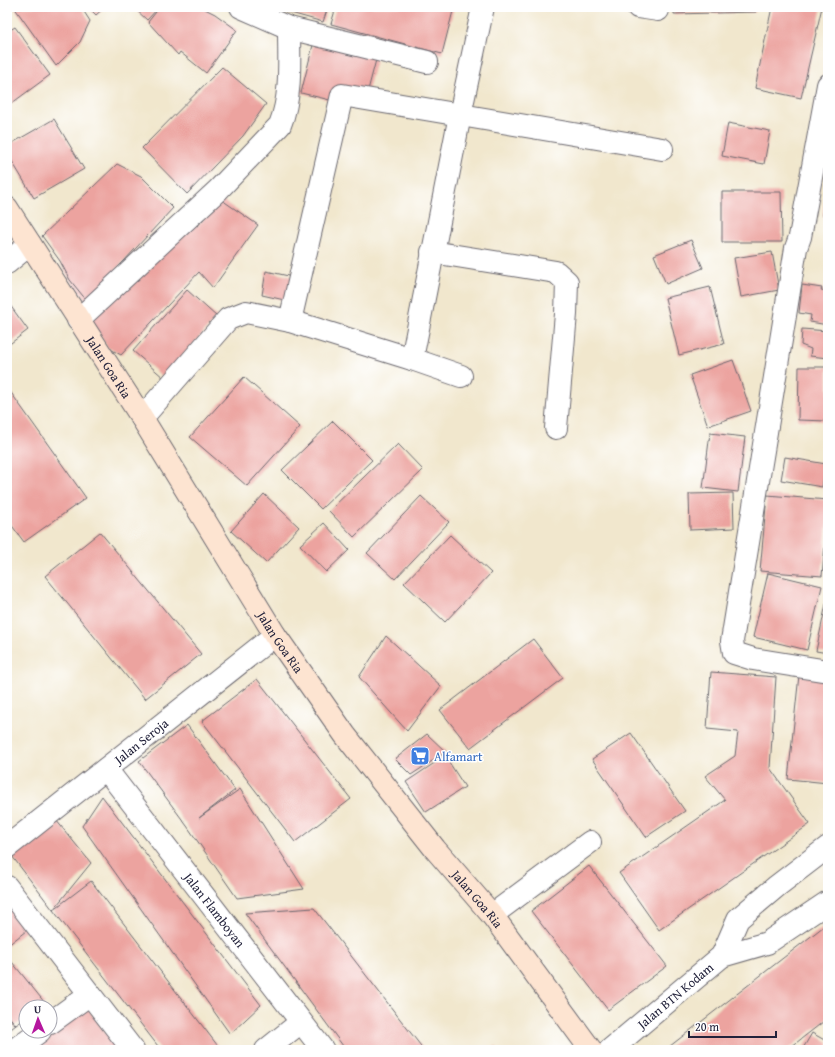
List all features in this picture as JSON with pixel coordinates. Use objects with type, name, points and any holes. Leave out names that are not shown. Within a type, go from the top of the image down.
[{"type":"main road","name":"Jalan Goa Ria","points":[[7,208],[142,418],[274,634],[345,735],[435,848],[492,915],[591,1050]]},
{"type":"street","points":[[241,7],[289,28],[427,62]]},
{"type":"street","points":[[412,358],[432,252],[483,7]]},
{"type":"street","points":[[78,320],[218,190],[280,125],[285,112],[289,81],[289,28]]},
{"type":"street","points":[[828,86],[801,230],[796,248],[732,641],[734,653],[748,658],[828,670]]},
{"type":"street","points":[[290,321],[342,94],[662,150]]},
{"type":"street","points":[[7,263],[30,244]]},
{"type":"street","points":[[432,252],[556,272],[567,282],[566,314],[556,428]]},
{"type":"street","points":[[142,418],[228,319],[246,312],[290,321],[412,358],[461,376]]},
{"type":"street","name":"Jalan Seroja","points":[[7,847],[274,634]]},
{"type":"street","name":"Jalan Flamboyan","points":[[106,769],[323,1050]]},
{"type":"street","points":[[492,915],[590,842]]},
{"type":"street","points":[[722,956],[738,920],[777,886],[828,848]]},
{"type":"street","points":[[7,887],[133,1050]]},
{"type":"street","points":[[722,956],[767,943],[828,902]]},
{"type":"street","name":"Jalan BTN Kodam","points":[[610,1050],[722,956]]},
{"type":"street","points":[[58,1017],[90,994]]},
{"type":"street","points":[[266,1050],[301,1022]]},
{"type":"street","points":[[14,1050],[29,1039]]},
{"type":"building","points":[[14,7],[81,7],[90,21],[80,42],[56,66]]},
{"type":"building","points":[[88,7],[105,7],[96,15]]},
{"type":"building","points":[[133,7],[159,7],[147,20]]},
{"type":"building","points":[[160,7],[201,7],[215,14],[237,30],[206,73],[180,52],[178,55],[148,22]]},
{"type":"building","points":[[269,7],[328,7],[323,22]]},
{"type":"building","points":[[336,7],[454,7],[442,54],[331,24]]},
{"type":"building","points":[[674,7],[755,7],[756,12],[674,14]]},
{"type":"building","points":[[772,7],[822,7],[801,98],[755,88]]},
{"type":"building","points":[[15,27],[50,75],[12,103],[7,96],[7,32]]},
{"type":"building","points":[[314,41],[377,56],[367,94],[334,101],[301,93]]},
{"type":"building","points":[[222,67],[266,104],[243,136],[187,194],[142,148]]},
{"type":"building","points":[[54,119],[84,169],[34,198],[7,153],[7,146]]},
{"type":"building","points":[[728,123],[770,131],[764,164],[722,156]]},
{"type":"building","points":[[117,164],[141,176],[173,208],[87,301],[70,280],[60,261],[42,236]]},
{"type":"building","points":[[828,169],[828,217],[823,216]]},
{"type":"building","points":[[722,192],[781,192],[782,242],[722,242]]},
{"type":"building","points":[[219,198],[258,225],[213,288],[199,272],[121,355],[107,347],[90,321],[192,222],[198,226]]},
{"type":"building","points":[[691,240],[703,268],[666,284],[654,255]]},
{"type":"building","points":[[772,252],[779,290],[741,297],[734,258]]},
{"type":"building","points":[[266,271],[293,277],[289,301],[262,295]]},
{"type":"building","points":[[802,285],[822,288],[821,290],[828,291],[828,325],[810,322],[811,315],[799,313]]},
{"type":"building","points":[[710,287],[724,344],[679,355],[665,298]]},
{"type":"building","points":[[187,290],[217,317],[164,378],[133,351]]},
{"type":"building","points":[[7,301],[28,330],[7,346]]},
{"type":"building","points":[[802,329],[828,331],[828,358],[810,356],[811,349],[801,345]]},
{"type":"building","points":[[733,360],[751,411],[708,426],[690,375]]},
{"type":"building","points":[[799,367],[828,367],[828,421],[798,420]]},
{"type":"building","points":[[244,377],[300,427],[247,486],[190,437]]},
{"type":"building","points":[[7,387],[86,498],[24,542],[7,519]]},
{"type":"building","points":[[333,421],[372,460],[321,509],[282,470]]},
{"type":"building","points":[[710,433],[745,437],[738,492],[703,488]]},
{"type":"building","points":[[398,444],[423,470],[354,537],[329,511]]},
{"type":"building","points":[[785,457],[826,464],[822,487],[781,480]]},
{"type":"building","points":[[733,493],[734,528],[690,530],[689,494]]},
{"type":"building","points":[[264,494],[299,527],[266,563],[231,531]]},
{"type":"building","points":[[767,495],[828,500],[822,576],[760,571]]},
{"type":"building","points":[[421,496],[449,522],[395,579],[367,553]]},
{"type":"building","points":[[324,523],[349,550],[326,572],[300,545]]},
{"type":"building","points":[[100,532],[201,654],[145,699],[45,576]]},
{"type":"building","points":[[450,535],[491,573],[445,622],[404,583]]},
{"type":"building","points":[[768,573],[822,586],[807,650],[753,637]]},
{"type":"building","points":[[828,603],[828,653],[816,651],[826,604]]},
{"type":"building","points":[[386,636],[441,686],[407,731],[359,677]]},
{"type":"building","points":[[533,639],[563,678],[470,748],[440,710]]},
{"type":"building","points":[[711,672],[776,677],[770,768],[810,824],[659,930],[619,873],[725,800],[705,776],[735,756],[738,732],[707,729]]},
{"type":"building","points":[[799,675],[828,678],[828,783],[788,779]]},
{"type":"building","points":[[257,679],[351,799],[295,842],[202,721]]},
{"type":"building","points":[[187,725],[235,790],[199,818],[240,789],[304,889],[237,898],[187,826],[139,761]]},
{"type":"building","points":[[631,733],[685,811],[646,837],[592,759]]},
{"type":"building","name":"Alfamart","points":[[427,734],[446,752],[411,775],[395,759]]},
{"type":"building","points":[[445,756],[465,787],[426,812],[406,782]]},
{"type":"building","points":[[102,796],[261,1005],[230,1034],[82,826]]},
{"type":"building","points":[[56,820],[91,863],[53,910],[12,856]]},
{"type":"building","points":[[589,866],[667,966],[608,1010],[531,911]]},
{"type":"building","points":[[91,881],[221,1050],[161,1050],[53,910]]},
{"type":"building","points":[[7,896],[31,927],[7,946]]},
{"type":"building","points":[[314,908],[424,1050],[346,1050],[245,913]]},
{"type":"building","points":[[828,923],[828,1018],[787,1050],[665,1050]]},
{"type":"building","points":[[12,962],[42,999],[18,999],[18,1024],[16,1025],[7,1014],[7,966]]},
{"type":"building","points":[[86,1005],[118,1049],[30,1050],[44,1039],[58,1039],[58,1028]]},
{"type":"building","points":[[7,1017],[16,1025],[7,1032]]},
{"type":"building","points":[[812,1033],[828,1042],[828,1050],[802,1050]]},
{"type":"building","points":[[496,1046],[498,1050],[490,1050]]},
{"type":"place","name":"Alfamart","points":[[420,756]]}]
